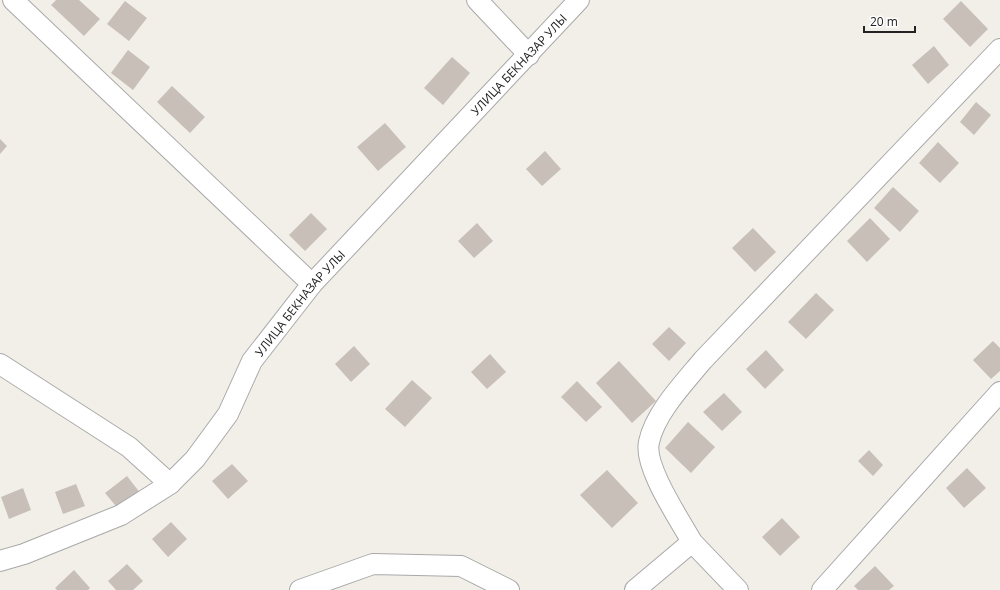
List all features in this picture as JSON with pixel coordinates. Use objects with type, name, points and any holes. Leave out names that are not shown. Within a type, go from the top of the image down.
[{"type":"street","points":[[13,0],[312,284]]},
{"type":"street","points":[[477,0],[529,55]]},
{"type":"street","name":"УЛИЦА БЕКНАЗАР УЛЫ","points":[[0,561],[24,554],[121,515],[170,484],[195,459],[228,414],[252,361],[312,284],[529,55],[579,0]]},
{"type":"street","points":[[738,590],[692,542],[659,484],[650,461],[648,442],[664,408],[702,360],[1000,49]]},
{"type":"street","points":[[0,364],[129,447],[170,484]]},
{"type":"street","points":[[822,590],[1000,392]]},
{"type":"street","points":[[635,590],[692,542]]},
{"type":"street","points":[[300,590],[373,564],[380,564],[461,566],[509,590]]},
{"type":"building","points":[[56,0],[79,0],[100,19],[84,36],[51,5]]},
{"type":"building","points":[[125,1],[147,18],[129,41],[107,24]]},
{"type":"building","points":[[961,1],[988,29],[970,47],[943,19]]},
{"type":"building","points":[[934,46],[949,65],[928,84],[912,65]]},
{"type":"building","points":[[128,50],[150,67],[133,90],[111,73]]},
{"type":"building","points":[[452,57],[470,73],[443,105],[424,88]]},
{"type":"building","points":[[172,86],[205,117],[190,133],[157,102]]},
{"type":"building","points":[[976,102],[991,115],[974,135],[960,122]]},
{"type":"building","points":[[385,123],[406,147],[378,171],[357,147]]},
{"type":"building","points":[[0,139],[7,146],[0,154]]},
{"type":"building","points":[[938,142],[959,163],[940,183],[919,163]]},
{"type":"building","points":[[545,151],[561,169],[542,186],[526,169]]},
{"type":"building","points":[[893,187],[919,211],[900,232],[874,208]]},
{"type":"building","points":[[311,213],[327,229],[305,251],[289,235]]},
{"type":"building","points":[[870,218],[890,239],[867,262],[847,241]]},
{"type":"building","points":[[477,223],[493,241],[474,258],[458,241]]},
{"type":"building","points":[[753,228],[776,252],[755,272],[732,248]]},
{"type":"building","points":[[816,293],[834,310],[806,339],[788,322]]},
{"type":"building","points":[[669,327],[686,343],[669,361],[652,344]]},
{"type":"building","points":[[993,341],[1000,348],[1000,371],[991,379],[973,360]]},
{"type":"building","points":[[354,346],[370,364],[351,382],[335,364]]},
{"type":"building","points":[[766,350],[784,370],[765,389],[746,369]]},
{"type":"building","points":[[490,354],[506,372],[487,389],[471,372]]},
{"type":"building","points":[[619,361],[656,401],[632,423],[596,383]]},
{"type":"building","points":[[412,380],[432,398],[405,427],[385,409]]},
{"type":"building","points":[[577,381],[602,407],[586,422],[561,397]]},
{"type":"building","points":[[724,393],[742,412],[722,431],[703,412]]},
{"type":"building","points":[[688,422],[715,447],[691,473],[665,448]]},
{"type":"building","points":[[869,450],[883,465],[873,476],[858,461]]},
{"type":"building","points":[[232,464],[248,481],[228,499],[212,481]]},
{"type":"building","points":[[967,468],[986,488],[964,508],[946,488]]},
{"type":"building","points":[[607,470],[638,503],[612,528],[580,495]]},
{"type":"building","points":[[127,476],[141,494],[120,511],[105,493]]},
{"type":"building","points":[[76,484],[85,506],[63,514],[55,492]]},
{"type":"building","points":[[23,488],[31,510],[9,519],[1,497]]},
{"type":"building","points":[[782,518],[800,537],[780,556],[762,537]]},
{"type":"building","points":[[171,522],[187,539],[168,557],[152,539]]},
{"type":"building","points":[[127,564],[143,581],[133,590],[116,590],[108,581]]},
{"type":"building","points":[[875,566],[894,586],[889,590],[858,590],[854,586]]},
{"type":"building","points":[[74,570],[90,588],[88,590],[57,590],[55,588]]}]
